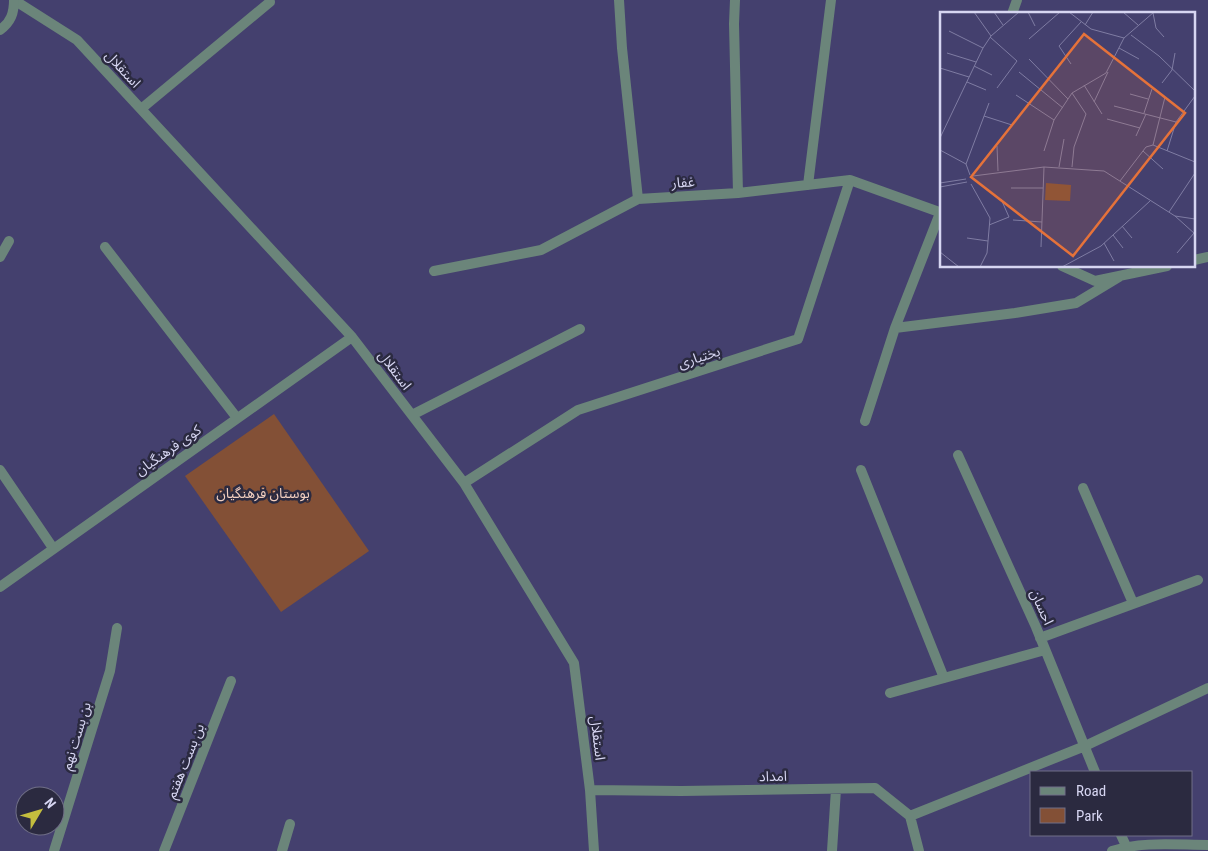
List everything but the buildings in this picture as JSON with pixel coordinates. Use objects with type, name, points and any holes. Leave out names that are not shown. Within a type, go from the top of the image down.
[{"type":"street","points":[[0,30],[11,19],[14,10],[14,0]]},
{"type":"street","name":"استقلال","points":[[14,0],[78,40],[352,336],[464,483],[574,663],[590,790],[594,851]]},
{"type":"street","points":[[619,0],[622,48],[638,199]]},
{"type":"street","points":[[735,0],[734,34],[738,193]]},
{"type":"street","points":[[808,185],[831,0]]},
{"type":"street","points":[[1013,12],[1017,0]]},
{"type":"street","points":[[141,109],[270,2]]},
{"type":"street","name":"غفار","points":[[434,271],[541,250],[638,199],[738,193],[850,180],[940,213]]},
{"type":"street","name":"بختیاری","points":[[464,483],[578,410],[798,339],[850,180]]},
{"type":"street","points":[[864,421],[895,328],[940,216]]},
{"type":"street","points":[[0,257],[9,241]]},
{"type":"street","points":[[105,247],[237,418]]},
{"type":"street","points":[[1066,268],[1095,281],[1157,268]]},
{"type":"street","points":[[895,328],[1015,313],[1076,303],[1119,277]]},
{"type":"street","points":[[412,415],[580,329]]},
{"type":"street","name":"کوی فرهنگیان","points":[[0,587],[352,336]]},
{"type":"street","name":"احسان","points":[[958,455],[1040,638],[1095,771]]},
{"type":"street","points":[[0,470],[53,548]]},
{"type":"street","points":[[860,470],[944,678]]},
{"type":"street","points":[[1083,488],[1133,603]]},
{"type":"street","points":[[1040,638],[1198,580]]},
{"type":"street","name":"بن بست نهم","points":[[54,851],[110,671],[117,628]]},
{"type":"street","points":[[890,693],[1045,650]]},
{"type":"street","name":"بن بست هفتم","points":[[164,851],[231,681]]},
{"type":"street","points":[[919,851],[910,816],[1085,746],[1208,688]]},
{"type":"street","name":"امداد","points":[[590,790],[875,788],[910,816]]},
{"type":"street","points":[[832,851],[836,789]]},
{"type":"street","points":[[282,851],[290,824]]},
{"type":"street","points":[[1121,836],[1126,846]]},
{"type":"street","points":[[1112,851],[1126,846],[1208,845]]},
{"type":"green space","name":"بوستان فرهنگیان","points":[[274,414],[369,551],[281,612],[185,476]]}]
